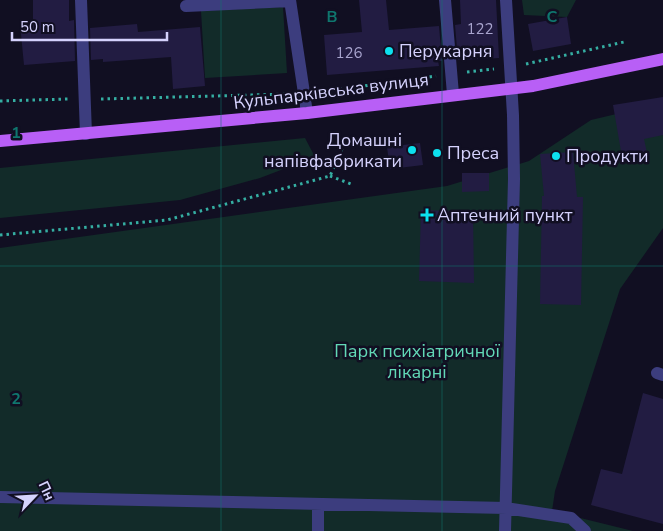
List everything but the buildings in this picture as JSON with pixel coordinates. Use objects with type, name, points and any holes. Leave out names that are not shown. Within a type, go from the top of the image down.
[{"type":"main road","name":"Кульпарківська вулиця","points":[[0,141],[307,113],[453,94],[534,86],[663,58]]},
{"type":"street","points":[[81,0],[86,134]]},
{"type":"street","points":[[186,6],[290,0],[307,113]]},
{"type":"street","points":[[445,0],[453,94]]},
{"type":"street","points":[[505,531],[514,179],[506,0]]},
{"type":"street","points":[[0,497],[506,508],[571,518],[585,531]]},
{"type":"street","points":[[318,504],[318,531]]},
{"type":"path","points":[[522,64],[624,42]]},
{"type":"path","points":[[462,73],[496,69]]},
{"type":"path","points":[[315,92],[442,75]]},
{"type":"path","points":[[0,101],[294,94]]},
{"type":"path","points":[[330,176],[342,149]]},
{"type":"path","points":[[0,235],[168,220],[330,176],[351,184]]},
{"type":"green space","points":[[522,0],[576,0],[567,17],[524,15]]},
{"type":"green space","points":[[283,7],[287,73],[205,78],[201,11]]},
{"type":"green space","name":"Парк психіатричної лікарні","points":[[663,103],[663,228],[620,289],[555,491],[552,511],[633,531],[0,531],[0,248],[447,186],[529,161],[591,120]]},
{"type":"green space","points":[[305,138],[315,157],[260,178],[180,200],[0,218],[0,168]]},
{"type":"place","name":"Перукарня","points":[[389,51]]},
{"type":"place","name":"Домашні напівфабрикати","points":[[412,150]]},
{"type":"place","name":"Преса","points":[[437,153]]},
{"type":"place","name":"Продукти","points":[[556,156]]},
{"type":"place","name":"Аптечний пункт","points":[[427,215]]}]
